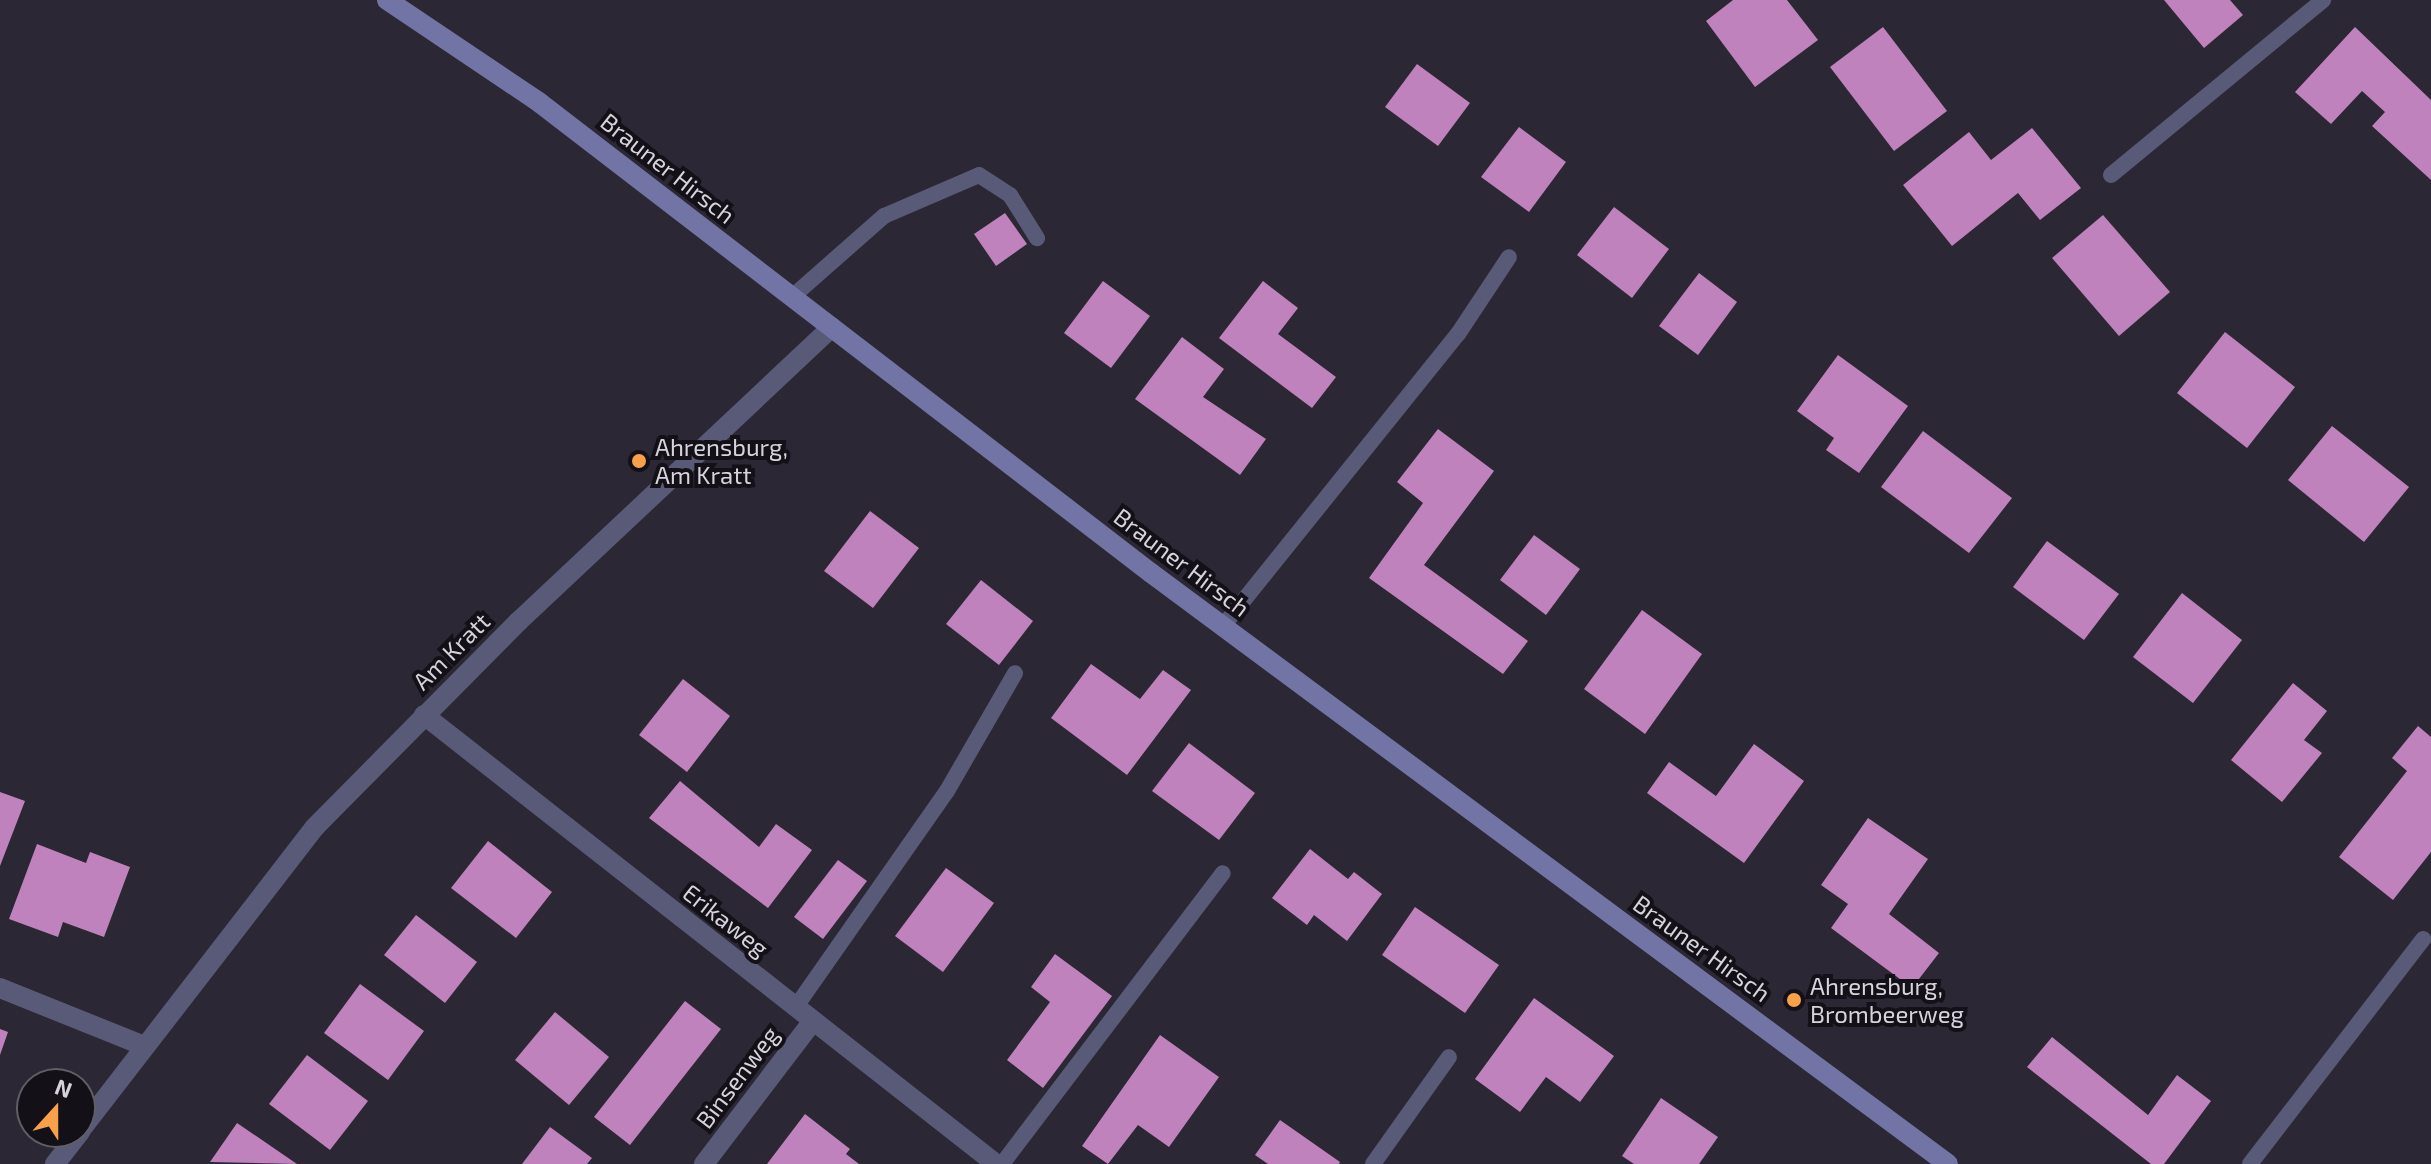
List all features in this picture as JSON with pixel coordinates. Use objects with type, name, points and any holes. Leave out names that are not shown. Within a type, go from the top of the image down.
[{"type":"street","name":"Brauner Hirsch","points":[[387,0],[540,103],[1223,626],[1948,1164]]},
{"type":"street","name":"Am Kratt","points":[[96,1110],[314,828],[424,715],[633,512],[832,327]]},
{"type":"street","name":"Erikaweg","points":[[424,715],[996,1164]]},
{"type":"street","points":[[0,988],[144,1046]]},
{"type":"street","name":"Binsenweg","points":[[704,1164],[812,1022]]},
{"type":"street","name":"Am Kratt","points":[[55,1164],[68,1148]]},
{"type":"lane","points":[[2111,175],[2323,0]]},
{"type":"lane","points":[[792,297],[884,216],[979,175],[1010,195],[1037,238]]},
{"type":"lane","points":[[1223,626],[1458,334],[1509,257]]},
{"type":"lane","points":[[795,1008],[947,791],[1015,673]]},
{"type":"lane","points":[[1002,1164],[1223,873]]},
{"type":"lane","points":[[2250,1164],[2423,939]]},
{"type":"lane","points":[[1373,1164],[1449,1057]]},
{"type":"building","points":[[1733,0],[1787,0],[1818,40],[1755,87],[1706,21]]},
{"type":"building","points":[[2164,0],[2230,0],[2243,15],[2204,48]]},
{"type":"building","points":[[1883,27],[1947,111],[1894,151],[1830,67]]},
{"type":"building","points":[[2355,27],[2431,100],[2431,180],[2372,126],[2385,112],[2362,91],[2331,124],[2295,92]]},
{"type":"building","points":[[1417,64],[1470,103],[1438,146],[1385,107]]},
{"type":"building","points":[[1519,127],[1566,162],[1529,212],[1481,177]]},
{"type":"building","points":[[2032,128],[2081,188],[2040,220],[2018,193],[1952,246],[1903,185],[1969,132],[1991,160]]},
{"type":"building","points":[[1614,207],[1669,249],[1632,298],[1577,255]]},
{"type":"building","points":[[1005,213],[1027,244],[996,266],[974,234]]},
{"type":"building","points":[[2103,215],[2170,292],[2119,336],[2052,258]]},
{"type":"building","points":[[1699,273],[1737,302],[1698,355],[1659,326]]},
{"type":"building","points":[[1103,281],[1150,316],[1111,368],[1064,333]]},
{"type":"building","points":[[1263,281],[1298,308],[1278,334],[1336,377],[1312,408],[1219,338]]},
{"type":"building","points":[[2225,332],[2295,387],[2247,448],[2177,393]]},
{"type":"building","points":[[1182,337],[1224,369],[1203,397],[1266,439],[1240,475],[1135,399]]},
{"type":"building","points":[[1838,355],[1908,406],[1859,473],[1826,450],[1834,438],[1797,411]]},
{"type":"building","points":[[2332,426],[2409,487],[2364,542],[2288,480]]},
{"type":"building","points":[[1438,429],[1494,471],[1424,565],[1528,641],[1503,674],[1369,578],[1423,503],[1397,482]]},
{"type":"building","points":[[1923,431],[2012,498],[1969,553],[1881,487]]},
{"type":"building","points":[[870,511],[919,548],[873,608],[824,571]]},
{"type":"building","points":[[1534,535],[1580,569],[1546,615],[1500,580]]},
{"type":"building","points":[[2047,541],[2119,594],[2084,640],[2013,587]]},
{"type":"building","points":[[981,580],[1033,621],[999,665],[946,624]]},
{"type":"building","points":[[2182,593],[2242,640],[2193,703],[2133,657]]},
{"type":"building","points":[[1642,610],[1702,654],[1645,734],[1584,689]]},
{"type":"building","points":[[1091,664],[1140,699],[1163,670],[1191,690],[1127,775],[1051,718]]},
{"type":"building","points":[[683,679],[730,716],[687,772],[639,735]]},
{"type":"building","points":[[2293,683],[2327,711],[2304,740],[2322,753],[2282,802],[2231,760]]},
{"type":"building","points":[[2418,726],[2431,737],[2431,852],[2393,900],[2339,857],[2407,771],[2392,758]]},
{"type":"building","points":[[1189,743],[1255,793],[1219,840],[1152,791]]},
{"type":"building","points":[[1754,744],[1804,781],[1744,863],[1647,793],[1669,762],[1716,796]]},
{"type":"building","points":[[680,781],[759,847],[776,824],[812,850],[768,908],[649,818]]},
{"type":"building","points":[[0,792],[25,801],[0,866]]},
{"type":"building","points":[[1868,818],[1928,859],[1889,914],[1939,953],[1912,988],[1831,928],[1848,904],[1821,885]]},
{"type":"building","points":[[488,841],[552,892],[516,938],[451,888]]},
{"type":"building","points":[[37,844],[86,863],[90,852],[130,867],[104,937],[63,922],[58,937],[9,919]]},
{"type":"building","points":[[1310,849],[1348,879],[1354,872],[1382,894],[1347,941],[1314,915],[1307,925],[1272,898]]},
{"type":"building","points":[[838,860],[867,881],[823,939],[794,917]]},
{"type":"building","points":[[946,868],[994,903],[943,972],[895,936]]},
{"type":"building","points":[[1415,907],[1499,965],[1465,1013],[1382,955]]},
{"type":"building","points":[[416,915],[477,962],[445,1003],[384,955]]},
{"type":"building","points":[[1055,954],[1112,996],[1043,1088],[1007,1060],[1050,1002],[1031,987]]},
{"type":"building","points":[[360,984],[424,1031],[388,1080],[324,1033]]},
{"type":"building","points":[[1534,998],[1614,1056],[1580,1102],[1546,1077],[1520,1112],[1475,1079]]},
{"type":"building","points":[[685,1001],[721,1029],[630,1145],[594,1117]]},
{"type":"building","points":[[555,1012],[609,1057],[569,1105],[515,1060]]},
{"type":"building","points":[[0,1029],[8,1032],[0,1055]]},
{"type":"building","points":[[1160,1035],[1219,1077],[1169,1147],[1138,1125],[1108,1164],[1082,1146]]},
{"type":"building","points":[[2052,1037],[2148,1115],[2177,1075],[2211,1101],[2164,1164],[2151,1164],[2027,1067]]},
{"type":"building","points":[[307,1055],[368,1101],[330,1150],[269,1104]]},
{"type":"building","points":[[1661,1098],[1718,1137],[1699,1164],[1634,1164],[1622,1156]]},
{"type":"building","points":[[805,1114],[850,1149],[846,1154],[859,1164],[767,1164]]},
{"type":"building","points":[[1280,1120],[1339,1164],[1268,1164],[1255,1155]]},
{"type":"building","points":[[237,1123],[297,1164],[210,1162]]},
{"type":"building","points":[[550,1127],[592,1158],[587,1164],[522,1164]]},
{"type":"place","name":"Ahrensburg, Am Kratt","points":[[639,461]]},
{"type":"place","name":"Ahrensburg, Brombeerweg","points":[[1794,1000]]}]
